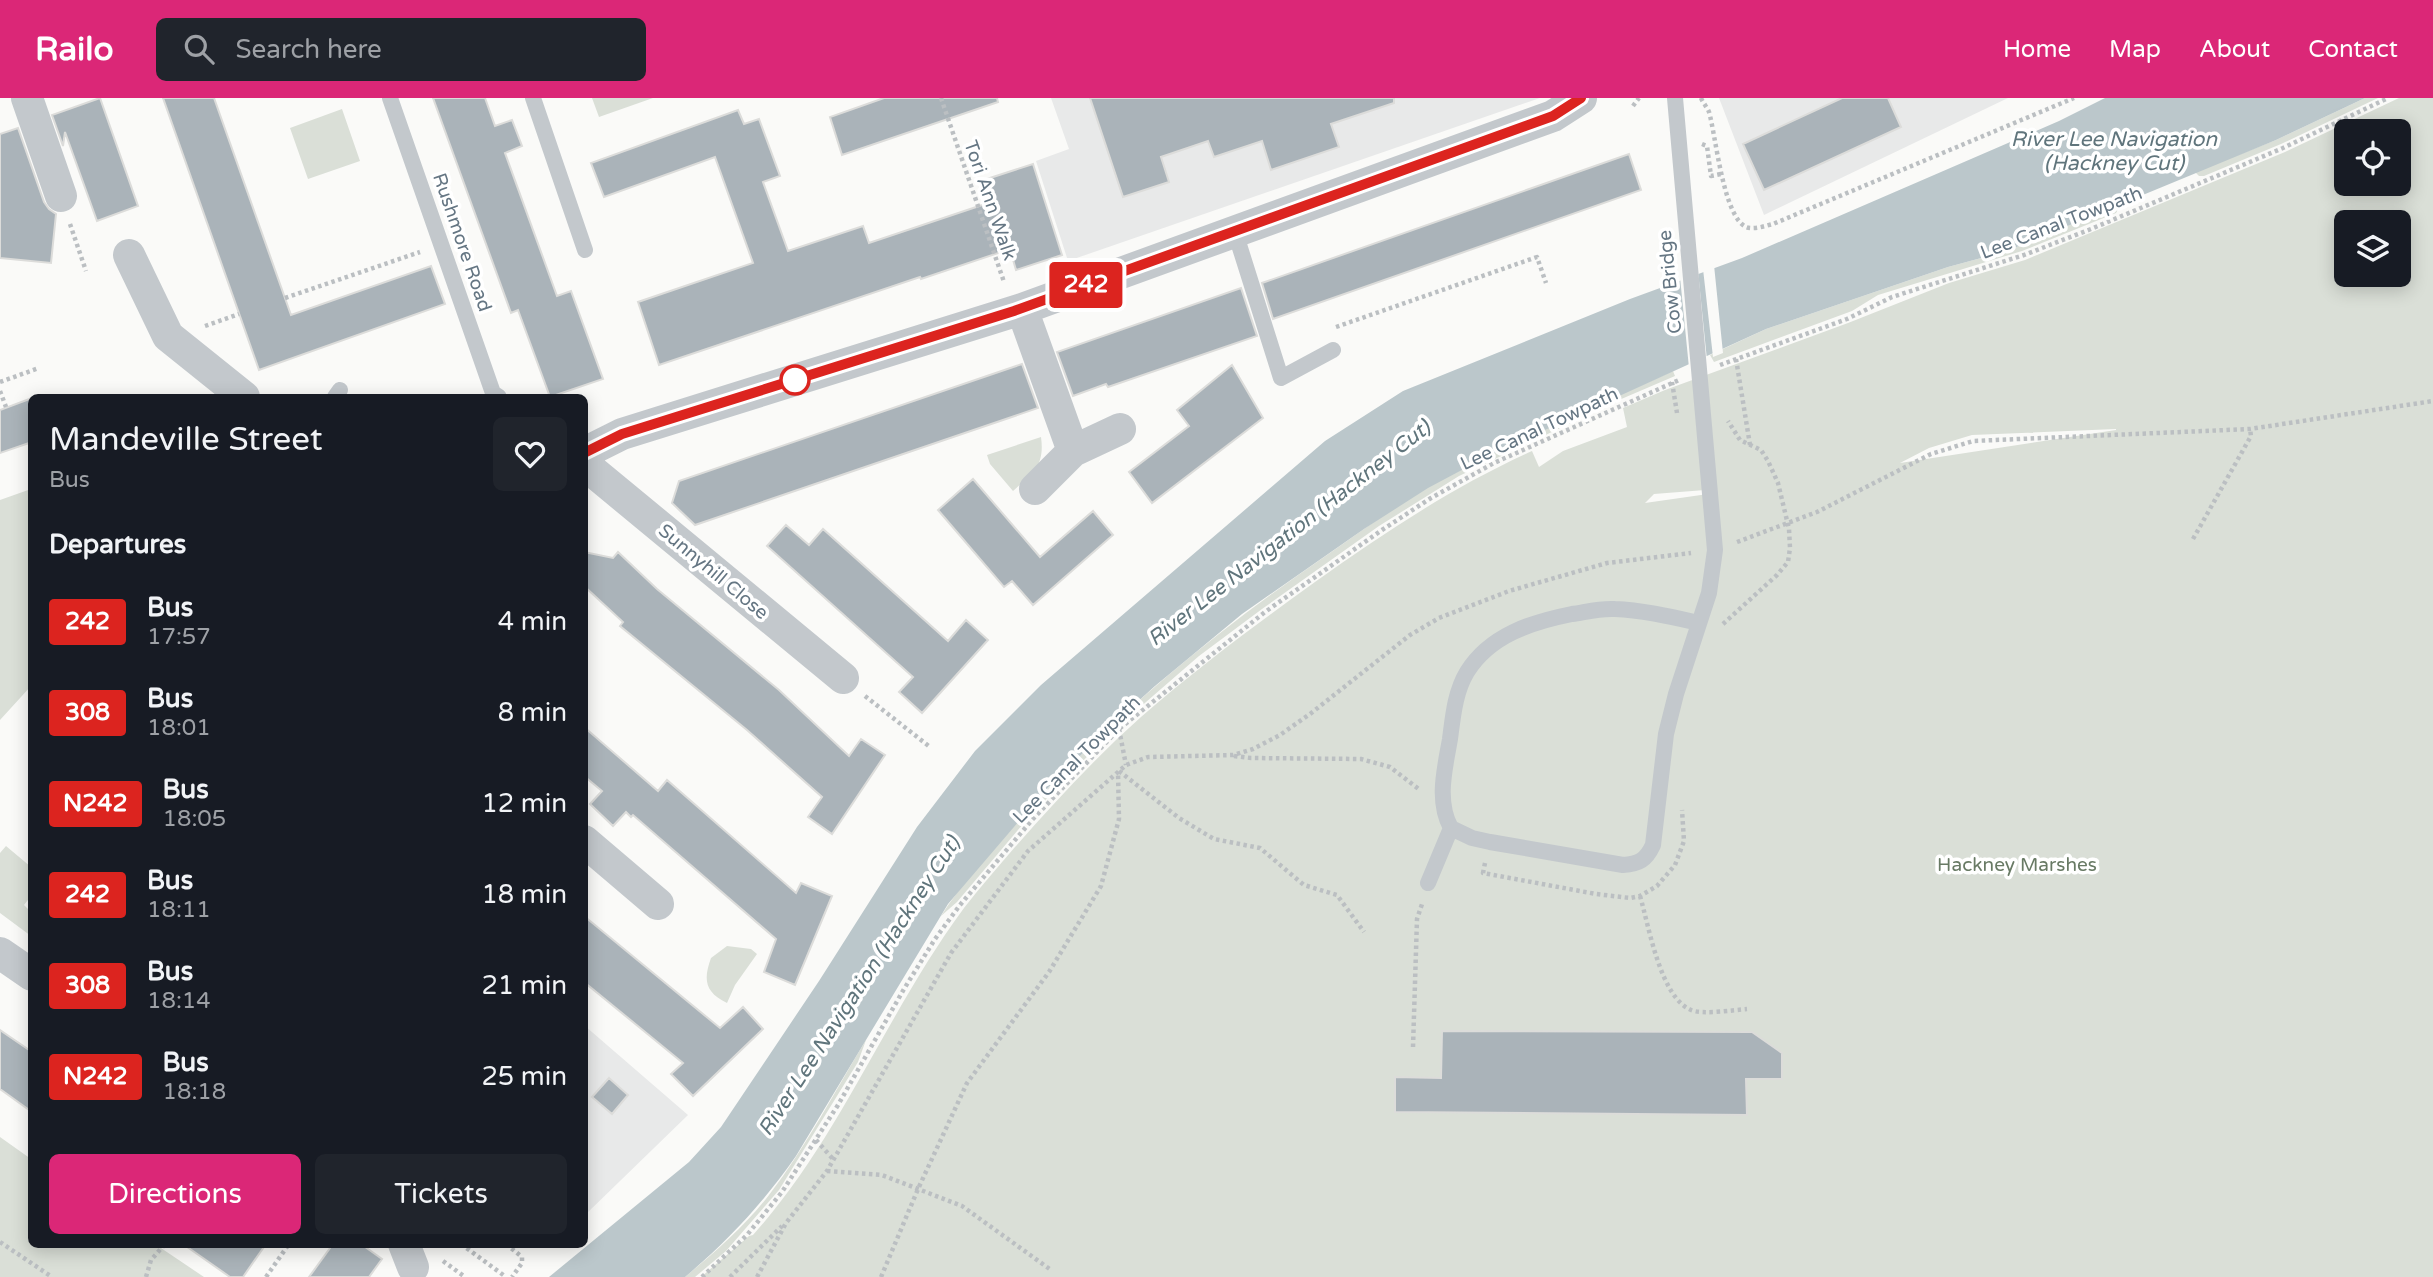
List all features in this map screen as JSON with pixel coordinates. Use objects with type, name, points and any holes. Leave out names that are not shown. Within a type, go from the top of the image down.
[{"type":"street","points":[[27,98],[61,196]]},
{"type":"street","points":[[588,451],[622,434],[1018,310],[1553,116],[1581,98]]},
{"type":"street","points":[[129,255],[168,336],[240,394]]},
{"type":"street","points":[[1018,310],[1073,451]]},
{"type":"street","points":[[1035,489],[1073,451],[1120,429]]},
{"type":"street","name":"Sunnyhill Close","points":[[588,467],[843,678]]},
{"type":"street","points":[[588,844],[658,904]]},
{"type":"street","points":[[0,953],[28,972]]},
{"type":"lane","name":"Rushmore Road","points":[[390,98],[495,394]]},
{"type":"lane","points":[[533,98],[585,250]]},
{"type":"lane","name":"Cow Bridge","points":[[1451,828],[1472,838],[1600,863],[1637,864],[1647,856],[1653,845],[1666,734],[1676,694],[1709,593],[1715,550],[1707,447],[1694,377],[1689,268],[1675,106]]},
{"type":"lane","points":[[1235,232],[1281,378],[1334,350]]},
{"type":"lane","points":[[1428,883],[1451,828],[1443,807],[1443,787],[1456,697],[1468,669],[1495,642],[1518,629],[1549,619],[1600,609],[1627,610],[1699,623]]},
{"type":"path","name":"Tori Ann Walk","points":[[941,98],[1018,310]]},
{"type":"path","points":[[1633,106],[1639,98]]},
{"type":"path","points":[[1701,98],[1709,111],[1721,174],[1738,220],[1746,227],[1764,226],[2074,98]]},
{"type":"path","name":"Lee Canal Towpath","points":[[1750,446],[1737,359],[1847,319],[1892,297],[2024,255],[2091,229],[2283,148],[2388,98]]},
{"type":"path","points":[[61,196],[86,271]]},
{"type":"path","points":[[285,298],[441,244]]},
{"type":"path","points":[[1334,350],[1327,330],[1537,257],[1546,282]]},
{"type":"path","points":[[0,382],[39,368]]},
{"type":"path","name":"Lee Canal Towpath","points":[[702,1277],[729,1254],[767,1212],[816,1140],[904,989],[947,922],[1015,839],[1119,729],[1265,612],[1441,492],[1494,463],[1694,377]]},
{"type":"path","points":[[0,391],[6,407]]},
{"type":"path","points":[[1233,755],[1253,749],[1280,735],[1310,715],[1410,635],[1464,607],[1607,563],[1715,550],[1817,512],[1931,454],[1973,441],[2250,429],[2433,401]]},
{"type":"path","points":[[1724,412],[1741,440],[1761,450],[1768,461],[1778,483],[1789,529]]},
{"type":"path","points":[[2193,539],[2251,436],[2250,429]]},
{"type":"path","points":[[843,678],[930,747]]},
{"type":"path","points":[[1119,729],[1126,765]]},
{"type":"path","points":[[730,1277],[786,1223],[827,1171],[951,953],[1028,851],[1126,765],[1147,758],[1233,755],[1251,758],[1360,759],[1391,767],[1443,807]]},
{"type":"path","points":[[1118,771],[1179,818],[1214,839],[1260,848],[1304,885],[1337,895],[1364,932]]},
{"type":"path","points":[[881,1277],[967,1083],[1049,972],[1101,886],[1119,819],[1118,771]]},
{"type":"path","points":[[1413,1046],[1417,919],[1428,883]]},
{"type":"path","points":[[1640,896],[1656,954],[1678,1001],[1693,1011],[1746,1009]]},
{"type":"path","points":[[816,1140],[833,1159]]},
{"type":"path","points":[[827,1171],[882,1175],[961,1206],[1051,1270]]},
{"type":"path","points":[[757,1277],[786,1223]]},
{"type":"path","points":[[0,1242],[52,1277]]},
{"type":"path","points":[[146,1277],[151,1260],[162,1248]]},
{"type":"path","points":[[266,1277],[286,1248]]},
{"type":"path","points":[[466,1248],[505,1276]]},
{"type":"path","points":[[511,1248],[522,1257],[522,1263],[512,1277]]},
{"type":"path","points":[[418,1261],[466,1277]]},
{"type":"shaded area","points":[[1051,98],[1540,98],[1068,261],[1036,161],[1069,149]]},
{"type":"shaded area","points":[[1719,98],[2008,98],[1764,215]]},
{"type":"shaded area","points":[[588,1029],[688,1115],[588,1212]]},
{"type":"green space","points":[[592,98],[653,98],[599,117]]},
{"type":"green space","points":[[2365,98],[2378,98],[2281,144],[2204,176],[2195,172],[2276,140]]},
{"type":"green space","name":"Hackney Marshes","points":[[2399,98],[2433,98],[2433,1277],[701,1277],[753,1235],[812,1158],[936,948],[970,900],[1015,847],[1108,748],[1141,717],[1226,648],[1367,546],[1420,511],[1503,465],[1532,451],[1539,467],[1563,451],[1627,427],[1623,408],[1665,390],[1949,283],[2025,260],[2285,152],[2334,129],[2334,196],[2411,196],[2411,119],[2355,119]],"holes":[[[2116,430],[1900,463],[1929,448],[1972,435]],[[1705,490],[1715,493],[1645,503],[1654,494]]]},
{"type":"green space","points":[[342,109],[360,161],[308,179],[290,128]]},
{"type":"green space","points":[[2121,204],[2116,213],[2022,251],[1878,295],[1852,311],[1714,362],[1710,355],[1766,329],[1948,267],[2007,251]]},
{"type":"green space","points":[[1673,371],[1675,376],[1459,476],[1379,526],[1262,609],[1199,656],[1108,735],[1029,817],[957,902],[941,916],[986,858],[1086,750],[1162,680],[1243,615],[1428,487],[1518,441]]},
{"type":"green space","points":[[1041,437],[1041,455],[1036,468],[1013,491],[990,464],[987,455]]},
{"type":"green space","points":[[28,490],[28,689],[0,720],[0,500]]},
{"type":"green space","points":[[6,846],[28,864],[28,900],[24,905],[28,909],[28,934],[0,913],[0,853]]},
{"type":"green space","points":[[727,946],[751,949],[757,954],[735,985],[727,1003],[710,990],[707,973],[711,958]]},
{"type":"green space","points":[[866,1040],[858,1062],[779,1190],[726,1251],[695,1277],[685,1277],[740,1228],[783,1177]]},
{"type":"green space","points":[[0,1137],[28,1157],[28,1248],[161,1248],[204,1277],[0,1277]]},
{"type":"water","name":"River Lee Navigation (Hackney Cut)","points":[[2105,98],[2365,98],[2276,140],[2007,251],[1948,267],[1766,329],[1490,455],[1428,488],[1364,529],[1242,614],[1155,686],[1044,792],[948,904],[784,1173],[745,1220],[701,1263],[685,1277],[549,1277],[584,1248],[588,1248],[588,1245],[689,1162],[721,1127],[819,981],[917,827],[975,751],[1041,685],[1325,441],[1403,391],[1630,299],[1742,258],[2059,121]]},
{"type":"pier","points":[[1714,265],[1723,353],[1713,357],[1703,269]]},
{"type":"pier","points":[[1698,271],[1707,360],[1689,368],[1680,277]]},
{"type":"building","points":[[100,98],[138,206],[97,221],[65,132],[63,146],[52,115]]},
{"type":"building","points":[[163,98],[214,98],[291,315],[431,266],[445,304],[259,370]]},
{"type":"building","points":[[433,98],[485,98],[495,126],[512,120],[522,146],[505,153],[557,296],[571,291],[603,379],[559,394],[549,394],[518,310],[511,313]]},
{"type":"building","points":[[884,98],[997,98],[998,102],[842,155],[830,117]]},
{"type":"building","points":[[1090,98],[1394,98],[1394,103],[1331,124],[1339,147],[1271,170],[1262,141],[1214,157],[1208,141],[1161,157],[1169,182],[1123,197]]},
{"type":"building","points":[[1842,98],[1888,98],[1901,127],[1764,190],[1743,144]]},
{"type":"building","points":[[738,110],[744,124],[759,119],[780,176],[763,182],[788,251],[863,226],[869,243],[994,201],[987,179],[1033,164],[1062,255],[1016,270],[1010,249],[659,365],[638,302],[753,263],[715,157],[604,197],[591,163]]},
{"type":"building","points":[[18,128],[44,202],[56,214],[51,263],[0,258],[0,134]]},
{"type":"building","points":[[1629,154],[1641,190],[1273,319],[1262,283]]},
{"type":"building","points":[[1241,288],[1257,336],[1108,387],[1106,384],[1073,396],[1057,352]]},
{"type":"building","points":[[1022,364],[1038,408],[695,525],[672,503],[679,481]]},
{"type":"building","points":[[1232,365],[1263,418],[1152,503],[1129,472],[1189,426],[1177,410]]},
{"type":"building","points":[[28,400],[28,443],[0,453],[0,410]]},
{"type":"building","points":[[973,479],[1040,557],[1093,511],[1113,535],[1033,605],[1012,581],[1004,587],[938,510]]},
{"type":"building","points":[[786,525],[809,545],[823,529],[948,641],[966,620],[988,640],[922,713],[899,692],[913,677],[767,546]]},
{"type":"building","points":[[618,552],[657,589],[779,690],[849,756],[861,739],[885,755],[832,834],[808,817],[822,797],[747,730],[620,626],[623,622],[588,590],[588,553],[613,558]]},
{"type":"building","points":[[588,730],[658,791],[667,780],[796,893],[801,883],[832,896],[795,985],[764,972],[776,939],[633,815],[631,817],[626,812],[613,826],[590,804],[602,791],[588,779]]},
{"type":"building","points":[[588,919],[720,1028],[743,1007],[763,1029],[693,1096],[671,1074],[683,1063],[588,985]]},
{"type":"building","points":[[0,1030],[28,1049],[28,1109],[0,1089]]},
{"type":"building","points":[[1442,1031],[1752,1032],[1782,1053],[1782,1079],[1746,1079],[1747,1115],[1395,1112],[1395,1077],[1441,1078]]},
{"type":"building","points":[[609,1078],[628,1095],[612,1114],[592,1097]]},
{"type":"building","points":[[189,1248],[263,1248],[243,1277],[230,1277]]},
{"type":"building","points":[[330,1248],[367,1248],[382,1259],[369,1277],[309,1277]]},
{"type":"bus line","name":"242","points":[[588,451],[622,434],[1045,300],[1553,116],[1581,98]]}]
